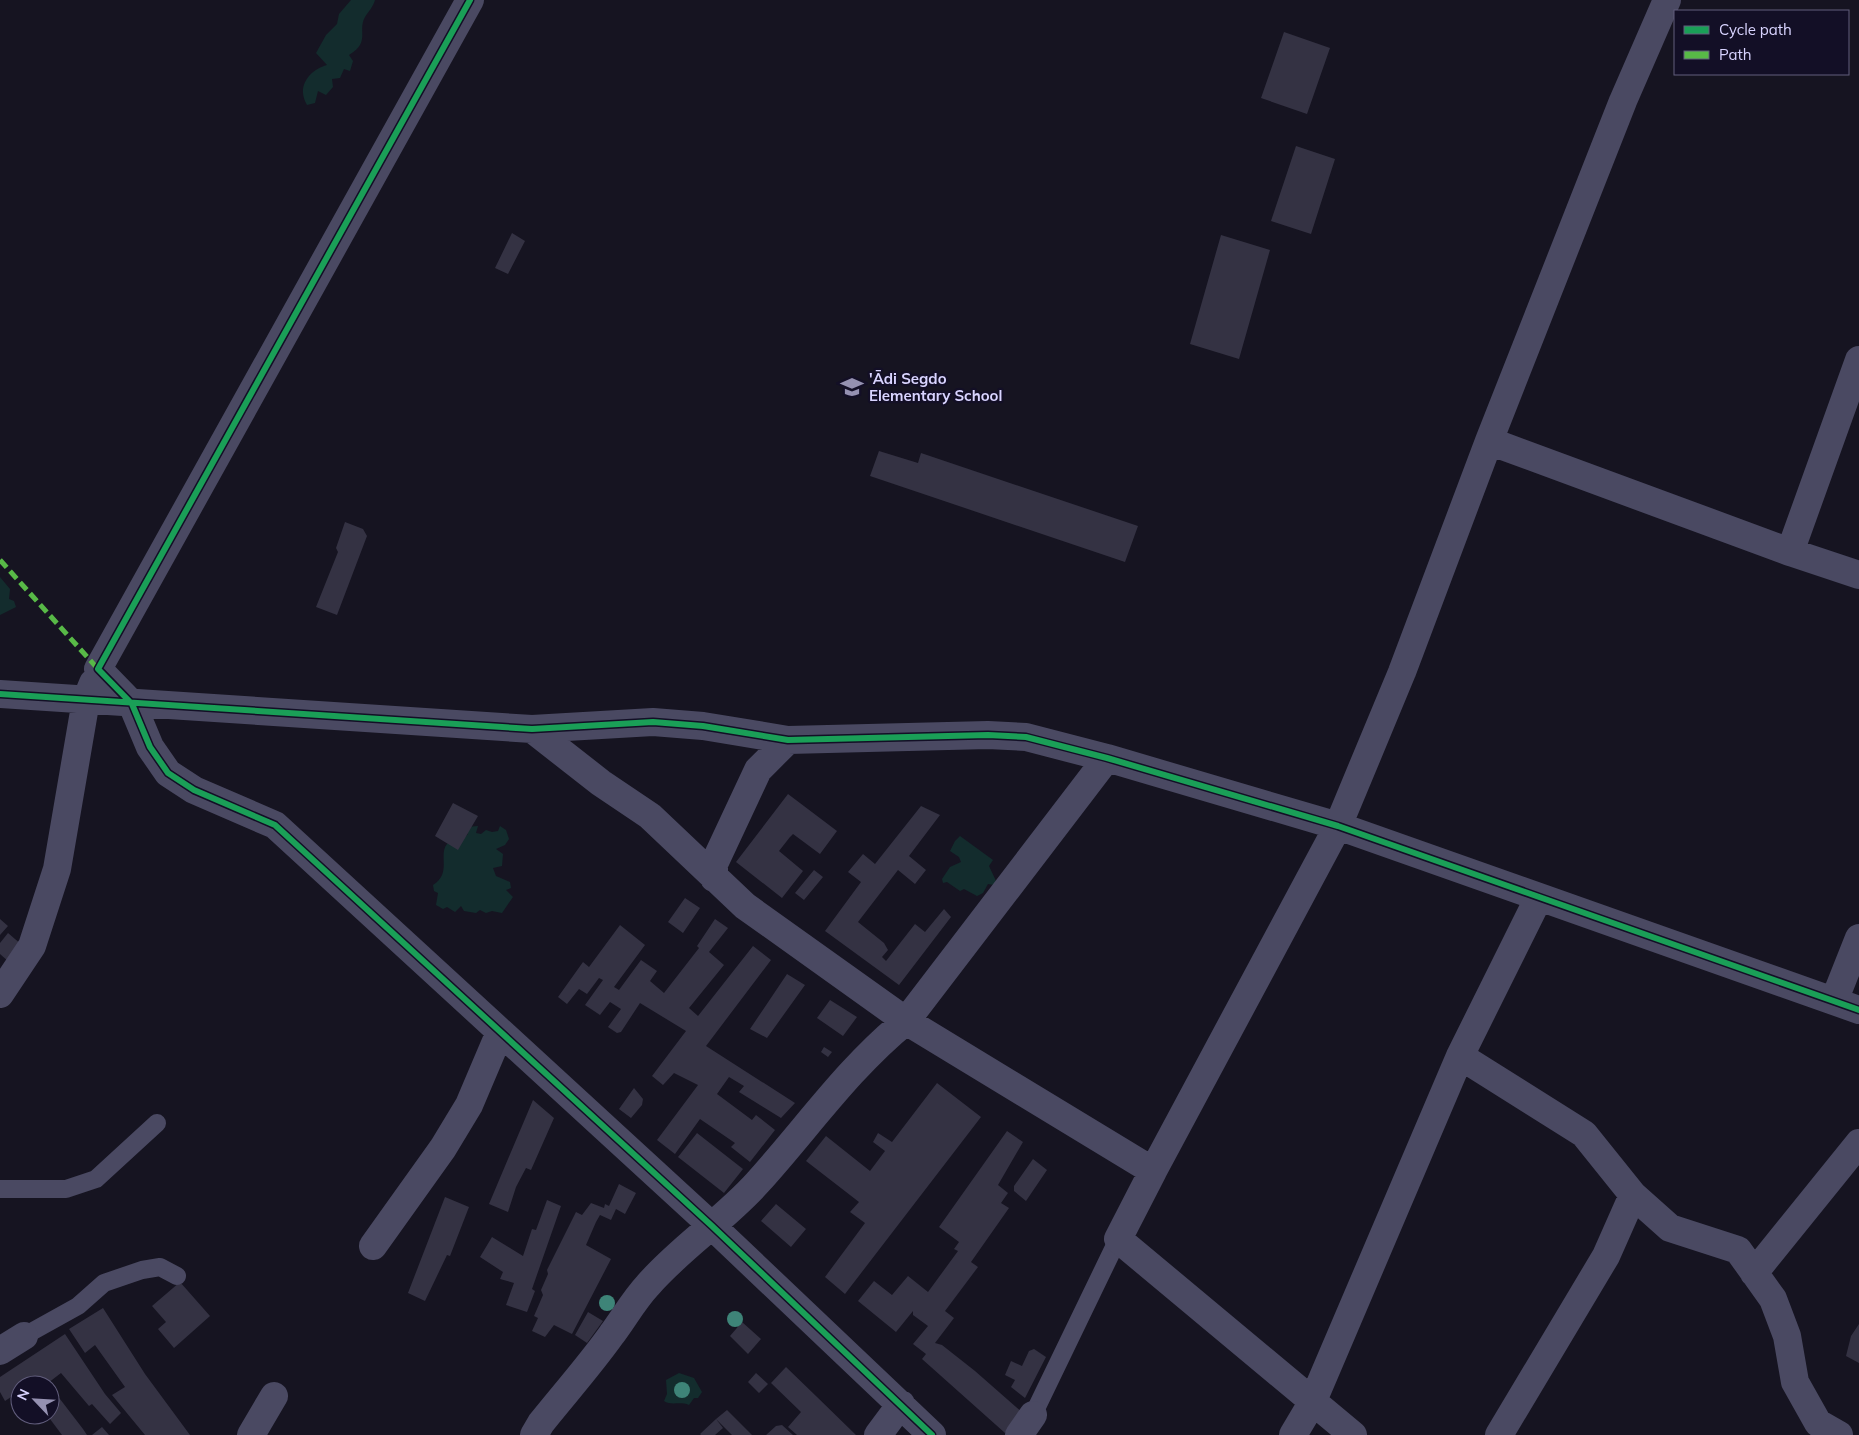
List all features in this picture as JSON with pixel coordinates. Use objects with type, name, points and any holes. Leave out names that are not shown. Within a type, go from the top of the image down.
[{"type":"street","points":[[2,987],[32,946],[57,869],[86,700],[98,669],[470,0]]},
{"type":"street","points":[[1353,1435],[1312,1403],[1257,1353],[1118,1239],[1338,826],[1402,672],[1489,441],[1623,101],[1666,0]]},
{"type":"street","points":[[1790,552],[1859,360]]},
{"type":"street","points":[[1489,441],[1790,552],[1859,575]]},
{"type":"street","points":[[98,669],[132,704],[150,747],[168,773],[194,790],[275,825],[712,1226],[932,1435]]},
{"type":"street","points":[[0,694],[532,729],[653,722],[703,726],[788,740],[988,735],[1026,738],[1107,758],[1338,826],[1859,1010]]},
{"type":"street","points":[[532,729],[601,783],[650,816],[745,906],[906,1022],[1153,1171]]},
{"type":"street","points":[[714,878],[714,864],[758,770],[788,740]]},
{"type":"street","points":[[534,1435],[541,1423],[612,1335],[647,1286],[738,1204],[788,1149],[826,1099],[881,1042],[906,1022],[1107,758]]},
{"type":"street","points":[[1293,1435],[1312,1403],[1460,1056],[1540,897]]},
{"type":"street","points":[[1834,1001],[1859,938]]},
{"type":"street","points":[[374,1246],[456,1127],[481,1080],[500,1032]]},
{"type":"street","points":[[1460,1056],[1584,1134],[1632,1194],[1670,1228],[1738,1250],[1773,1299],[1787,1336],[1795,1382],[1827,1431]]},
{"type":"street","points":[[1754,1273],[1859,1143]]},
{"type":"street","points":[[1499,1435],[1606,1256],[1632,1194]]},
{"type":"street","points":[[0,1350],[24,1336]]},
{"type":"street","points":[[255,1432],[274,1396]]},
{"type":"street","points":[[878,1435],[901,1404]]},
{"type":"lane","points":[[0,1189],[66,1189],[96,1179],[158,1122]]},
{"type":"lane","points":[[1026,1425],[1118,1239]]},
{"type":"lane","points":[[24,1336],[78,1306],[104,1283],[142,1270],[160,1267],[177,1276]]},
{"type":"green space","points":[[351,0],[375,0],[363,22],[360,46],[349,55],[353,61],[350,71],[344,69],[340,78],[332,79],[333,87],[326,95],[318,91],[315,103],[307,105],[303,92],[306,80],[315,71],[327,65],[316,53],[326,35],[337,24],[339,14]]},
{"type":"green space","points":[[0,577],[10,589],[9,599],[14,601],[16,607],[0,615]]},
{"type":"green space","points":[[478,826],[476,833],[481,834],[486,830],[498,831],[500,826],[506,830],[509,839],[505,845],[496,849],[503,854],[502,866],[493,868],[496,876],[510,882],[511,888],[506,890],[513,897],[502,913],[492,911],[486,913],[480,910],[476,913],[464,911],[461,906],[455,912],[447,907],[443,909],[436,905],[438,893],[434,891],[433,885],[442,875],[444,853],[447,844],[466,836],[468,834],[465,830],[467,827]]},
{"type":"green space","points":[[960,836],[993,860],[989,866],[996,881],[994,885],[988,884],[983,893],[977,896],[964,889],[960,891],[947,882],[943,883],[942,879],[950,867],[961,862],[959,857],[950,851]]},
{"type":"green space","points":[[679,1373],[694,1378],[702,1392],[689,1405],[664,1401],[667,1394],[666,1380]]},
{"type":"building","points":[[1284,32],[1330,48],[1307,114],[1261,98]]},
{"type":"building","points":[[1296,146],[1335,159],[1311,234],[1271,221]]},
{"type":"building","points":[[512,233],[525,241],[508,274],[495,268]]},
{"type":"building","points":[[1221,235],[1270,250],[1239,359],[1190,344]]},
{"type":"building","points":[[879,451],[918,463],[921,453],[1138,526],[1125,562],[870,476]]},
{"type":"building","points":[[345,522],[363,529],[367,536],[337,615],[316,607],[338,552],[336,548]]},
{"type":"building","points":[[788,794],[837,831],[820,854],[793,834],[790,837],[779,851],[803,871],[782,898],[736,862]]},
{"type":"building","points":[[453,803],[478,816],[458,850],[435,836]]},
{"type":"building","points":[[921,806],[940,815],[909,856],[926,870],[915,884],[898,870],[858,922],[884,943],[888,950],[882,957],[886,961],[915,924],[925,932],[944,909],[951,917],[899,985],[825,931],[861,882],[848,872],[863,854],[875,864]]},
{"type":"building","points":[[814,870],[823,877],[804,900],[795,893]]},
{"type":"building","points":[[685,898],[700,908],[683,933],[668,922]]},
{"type":"building","points":[[0,919],[8,926],[0,935]]},
{"type":"building","points":[[715,919],[728,928],[709,952],[724,965],[689,1008],[698,1016],[753,946],[771,960],[706,1046],[795,1103],[781,1118],[739,1092],[744,1086],[729,1077],[717,1094],[752,1120],[756,1115],[775,1130],[750,1162],[731,1147],[735,1143],[700,1119],[675,1154],[657,1140],[698,1085],[674,1073],[663,1085],[652,1076],[686,1031],[640,1003],[621,1032],[617,1033],[608,1027],[621,1009],[610,1002],[600,1015],[585,1005],[603,980],[599,978],[587,994],[579,989],[567,1004],[558,997],[583,962],[589,967],[620,925],[645,945],[614,987],[619,990],[641,960],[657,971],[650,981],[664,993],[699,948],[697,946]]},
{"type":"building","points":[[8,933],[22,945],[9,962],[0,954],[0,943]]},
{"type":"building","points":[[787,974],[805,985],[767,1038],[750,1029]]},
{"type":"building","points":[[830,1000],[857,1017],[843,1036],[817,1018]]},
{"type":"building","points":[[824,1047],[832,1052],[828,1057],[821,1052]]},
{"type":"building","points":[[937,1083],[981,1117],[845,1294],[825,1277],[865,1223],[850,1212],[859,1202],[806,1161],[826,1136],[870,1171],[885,1151],[873,1142],[878,1133],[892,1142]]},
{"type":"building","points":[[634,1088],[643,1099],[642,1105],[631,1118],[619,1109]]},
{"type":"building","points":[[533,1100],[554,1118],[531,1170],[526,1168],[516,1187],[508,1212],[489,1204]]},
{"type":"building","points":[[1007,1131],[1023,1142],[998,1185],[1008,1193],[1001,1203],[1009,1208],[971,1262],[978,1267],[945,1311],[954,1318],[935,1343],[942,1345],[975,1371],[1023,1413],[1005,1433],[922,1359],[926,1354],[913,1344],[928,1326],[913,1315],[913,1311],[896,1332],[858,1301],[874,1281],[892,1295],[908,1276],[928,1292],[958,1251],[954,1249],[959,1242],[939,1227]]},
{"type":"building","points":[[697,1133],[743,1169],[724,1193],[678,1157]]},
{"type":"building","points":[[1033,1159],[1047,1170],[1026,1201],[1014,1191],[1014,1186]]},
{"type":"building","points":[[619,1184],[636,1193],[625,1214],[616,1209],[611,1220],[600,1215],[596,1222],[586,1245],[611,1259],[572,1334],[554,1325],[545,1337],[532,1331],[538,1318],[534,1316],[543,1295],[541,1290],[548,1274],[547,1270],[576,1212],[582,1215],[591,1203],[604,1208],[605,1204],[609,1206]]},
{"type":"building","points":[[445,1197],[469,1207],[450,1256],[447,1255],[425,1301],[408,1293]]},
{"type":"building","points":[[547,1200],[561,1206],[532,1289],[535,1291],[527,1312],[506,1305],[514,1283],[500,1279],[503,1272],[480,1257],[492,1237],[523,1256],[532,1229],[536,1230]]},
{"type":"building","points":[[776,1204],[806,1229],[791,1247],[761,1221]]},
{"type":"building","points":[[180,1282],[210,1316],[174,1348],[158,1329],[166,1322],[152,1306]]},
{"type":"building","points":[[103,1308],[145,1374],[190,1435],[145,1435],[112,1395],[125,1387],[95,1345],[85,1353],[69,1329]]},
{"type":"building","points":[[588,1312],[603,1321],[587,1343],[575,1335]]},
{"type":"building","points":[[742,1322],[761,1339],[748,1354],[730,1336]]},
{"type":"building","points":[[1859,1324],[1859,1363],[1846,1356],[1851,1336]]},
{"type":"building","points":[[65,1334],[105,1394],[121,1413],[110,1424],[92,1404],[89,1406],[61,1373],[58,1375],[10,1375],[10,1398],[5,1401],[0,1392],[0,1377]]},
{"type":"building","points":[[1034,1349],[1046,1357],[1025,1398],[1011,1387],[1015,1380],[1005,1375],[1011,1361],[1022,1366],[1029,1351]]},
{"type":"building","points":[[786,1367],[856,1435],[797,1435],[788,1427],[801,1412],[771,1383]]},
{"type":"building","points":[[756,1373],[768,1384],[759,1393],[748,1382]]},
{"type":"building","points":[[60,1399],[87,1435],[62,1435],[54,1425],[60,1425]]},
{"type":"building","points":[[727,1410],[752,1435],[732,1435],[716,1419]]},
{"type":"building","points":[[716,1419],[723,1428],[715,1435],[700,1434]]},
{"type":"building","points":[[782,1425],[793,1435],[766,1435],[776,1426]]},
{"type":"building","points":[[102,1427],[109,1435],[92,1435]]},
{"type":"marked path","points":[[0,560],[98,669]]},
{"type":"cycle path","points":[[470,0],[98,669],[132,704],[150,747],[168,773],[194,790],[275,825],[712,1226],[932,1435]]},
{"type":"cycle path","points":[[0,694],[532,729],[653,722],[703,726],[788,740],[988,735],[1026,737],[1107,758],[1338,826],[1859,1010]]},
{"type":"place","name":"'Ādi Segdo Elementary School","points":[[852,387]]}]
